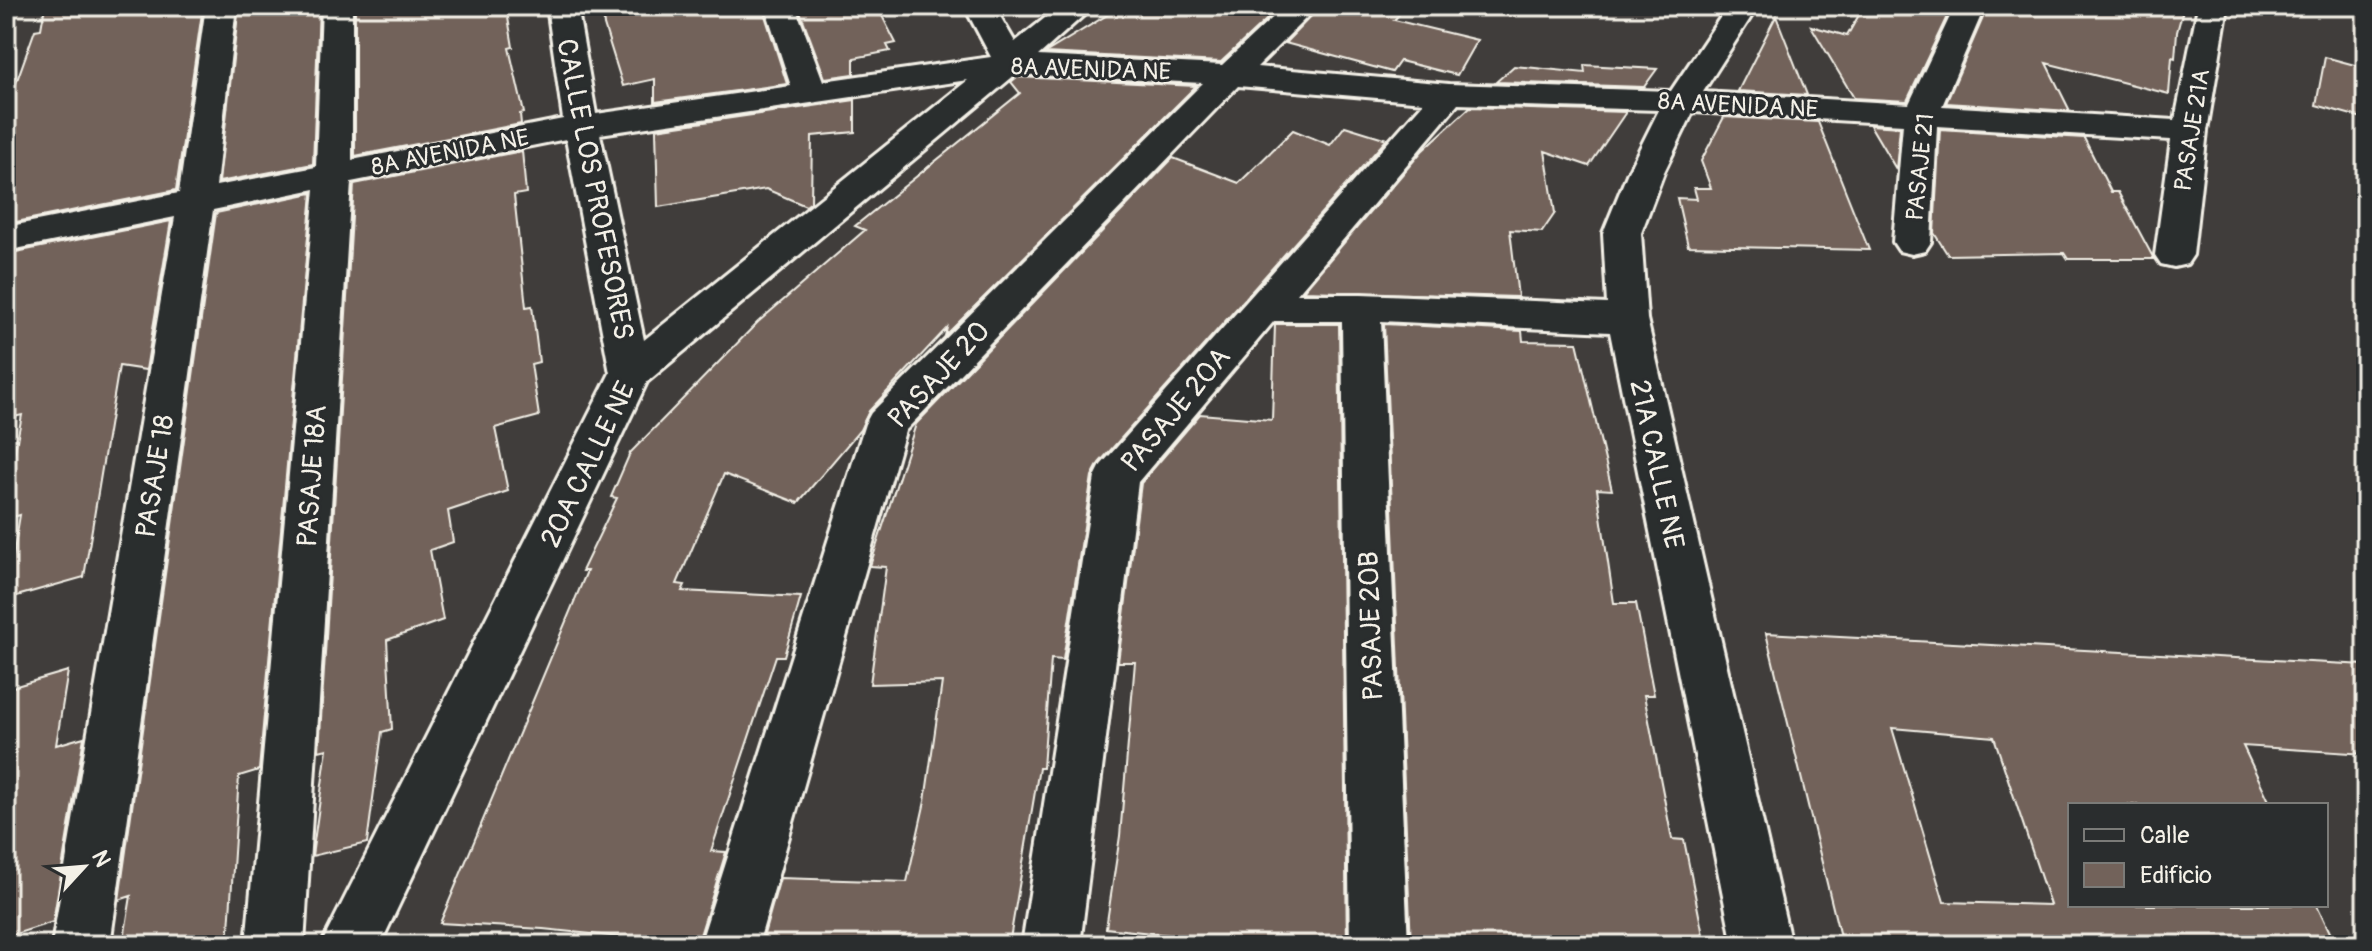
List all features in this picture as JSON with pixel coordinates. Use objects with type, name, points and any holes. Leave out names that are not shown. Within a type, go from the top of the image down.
[{"type":"street","name":"PASAJE 18","points":[[81,945],[196,201],[221,6]]},
{"type":"street","name":"PASAJE 18A","points":[[275,945],[334,174],[337,6]]},
{"type":"street","name":"CALLE LOS PROFESORES","points":[[562,6],[581,126],[631,373]]},
{"type":"street","points":[[780,6],[810,92]]},
{"type":"street","points":[[979,6],[1011,64]]},
{"type":"street","name":"20A CALLE NE","points":[[350,945],[631,373],[1079,6]]},
{"type":"street","name":"PASAJE 20","points":[[729,945],[886,424],[1230,75],[1303,6]]},
{"type":"street","name":"21A CALLE NE","points":[[1743,6],[1681,101],[1646,172],[1622,233],[1627,319],[1762,945]]},
{"type":"street","name":"PASAJE 21","points":[[1912,242],[1921,115],[1970,6]]},
{"type":"street","name":"PASAJE 21A","points":[[2174,255],[2190,131],[2213,6]]},
{"type":"street","name":"8A AVENIDA NE","points":[[6,239],[581,126],[1011,64],[1230,75],[1449,94],[1681,101],[2190,131]]},
{"type":"street","name":"PASAJE 20A","points":[[1051,945],[1117,477],[1449,94]]},
{"type":"street","points":[[1262,308],[1361,307],[1627,319]]},
{"type":"street","name":"PASAJE 20B","points":[[1361,307],[1379,945]]},
{"type":"building","points":[[45,6],[203,6],[176,190],[6,224],[6,111],[35,30],[41,29]]},
{"type":"building","points":[[239,6],[319,6],[313,164],[219,182]]},
{"type":"building","points":[[355,6],[506,6],[513,47],[509,48],[524,113],[520,114],[521,124],[355,156]]},
{"type":"building","points":[[602,6],[762,6],[787,84],[655,102],[655,79],[623,86],[604,25]]},
{"type":"building","points":[[798,6],[877,6],[896,43],[887,45],[890,51],[854,58],[854,74],[825,78]]},
{"type":"building","points":[[1122,6],[1281,6],[1221,62],[1045,53]]},
{"type":"building","points":[[1321,6],[1407,6],[1394,20],[1477,40],[1457,75],[1400,61],[1392,72],[1285,43]]},
{"type":"building","points":[[1864,6],[1952,6],[1907,101],[1854,98],[1811,26],[1847,36]]},
{"type":"building","points":[[1988,6],[2184,6],[2177,32],[2175,58],[2172,57],[2169,94],[2046,63],[2070,111],[1946,103]]},
{"type":"building","points":[[1776,16],[1807,95],[1738,91]]},
{"type":"building","points":[[2325,57],[2366,68],[2366,119],[2316,105]]},
{"type":"building","points":[[1584,65],[1657,69],[1644,87],[1496,82],[1514,66],[1585,73]]},
{"type":"building","points":[[1017,77],[1196,86],[945,336],[947,328],[869,411],[860,430],[798,503],[724,474],[677,584],[685,585],[682,591],[801,597],[784,656],[776,656],[711,851],[726,852],[697,945],[543,929],[440,923],[587,571],[582,571],[617,498],[611,497],[630,453],[758,322],[865,230],[855,226],[1020,93],[1011,82]]},
{"type":"building","points":[[855,100],[855,132],[812,136],[811,202],[806,206],[766,189],[658,207],[656,129]]},
{"type":"building","points":[[1470,107],[1626,112],[1589,166],[1545,151],[1555,213],[1542,232],[1510,230],[1518,297],[1303,291],[1422,151]]},
{"type":"building","points":[[1724,117],[1818,122],[1869,250],[1688,246],[1677,198],[1697,199],[1694,188],[1711,188],[1701,161]]},
{"type":"building","points":[[1870,125],[1900,127],[1896,169]]},
{"type":"building","points":[[1345,126],[1387,139],[1099,463],[1092,476],[1063,660],[1051,659],[1043,768],[1039,768],[1009,945],[761,945],[780,878],[907,882],[925,801],[942,682],[870,684],[886,567],[870,566],[916,424],[1173,158],[1239,183],[1293,130],[1330,145]]},
{"type":"building","points":[[1940,129],[2084,138],[2111,192],[2118,192],[2154,259],[2068,259],[2064,253],[1948,255],[1934,233]]},
{"type":"building","points":[[522,151],[526,193],[514,195],[526,307],[532,306],[539,362],[531,364],[539,416],[495,428],[508,491],[448,511],[453,542],[430,550],[443,620],[387,640],[392,729],[382,732],[367,843],[312,856],[327,749],[319,751],[354,184]]},
{"type":"building","points":[[312,193],[259,770],[239,776],[228,945],[123,945],[131,896],[119,900],[216,213]]},
{"type":"building","points":[[171,221],[146,370],[119,366],[84,577],[6,599],[20,515],[6,519],[6,496],[22,415],[6,419],[6,254]]},
{"type":"building","points":[[1275,324],[1339,324],[1347,945],[1223,945],[1223,941],[1106,928],[1120,836],[1135,662],[1118,662],[1141,483],[1200,414],[1272,420]]},
{"type":"building","points":[[1384,324],[1522,331],[1523,341],[1577,342],[1612,490],[1597,489],[1614,603],[1636,603],[1654,695],[1644,695],[1672,839],[1684,840],[1705,945],[1411,945]]},
{"type":"building","points":[[1766,633],[2366,665],[2366,754],[2243,746],[2270,803],[2068,803],[2068,907],[2318,907],[2336,945],[1842,945]],"holes":[[[1892,728],[1994,737],[2050,905],[1944,902]]]},
{"type":"building","points":[[68,671],[56,745],[84,737],[53,922],[6,937],[6,689]]}]
